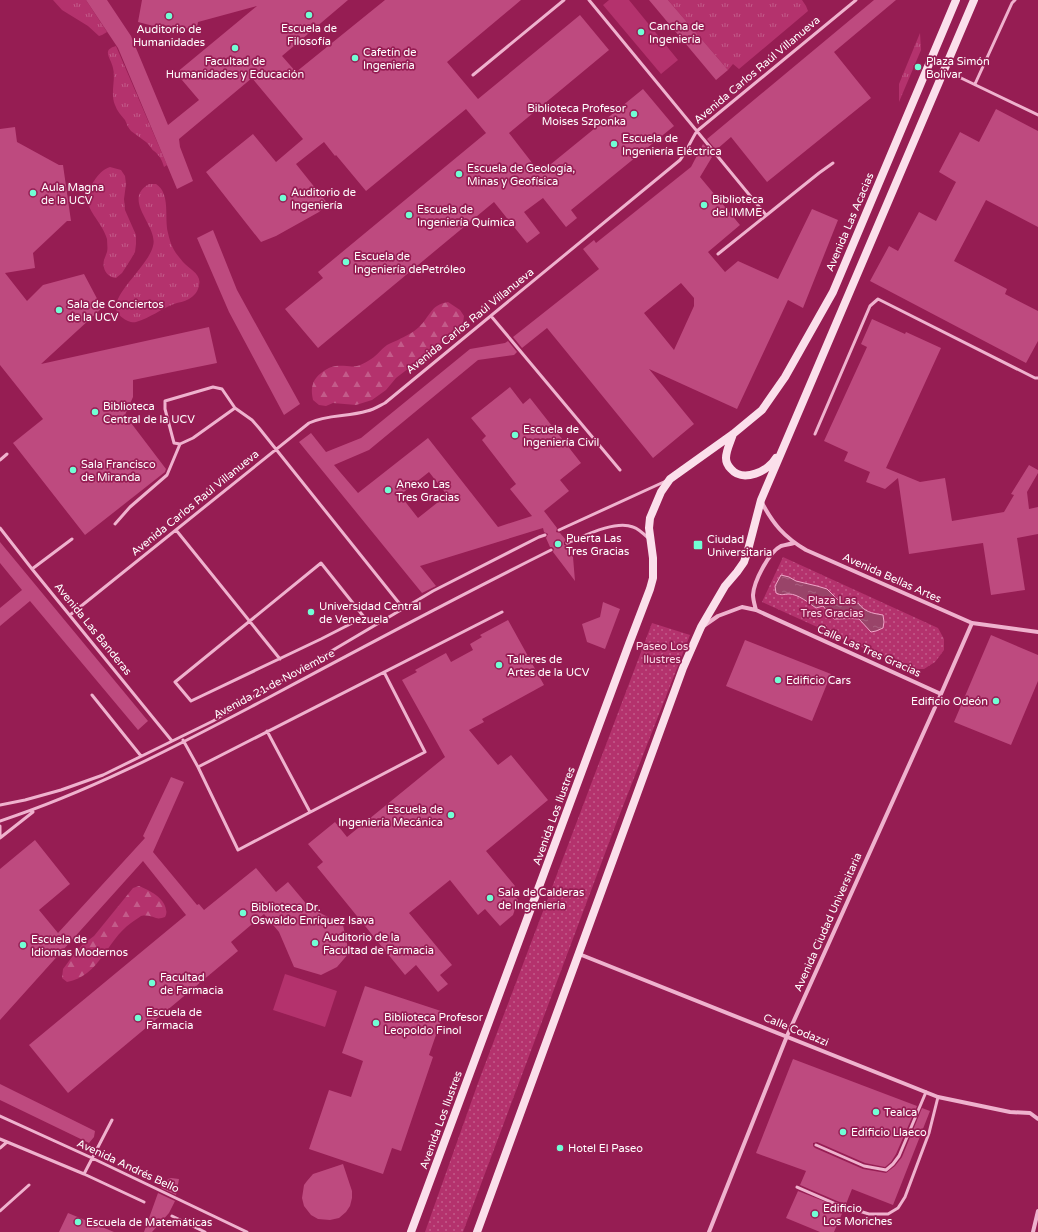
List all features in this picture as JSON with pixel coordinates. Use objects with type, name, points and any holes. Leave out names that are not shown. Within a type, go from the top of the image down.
[{"type":"main road","name":"Avenida Las Acacias","points":[[733,434],[766,405],[785,377],[832,292],[956,0]]},
{"type":"main road","points":[[477,1232],[683,668],[701,627],[725,586],[744,562],[761,500],[974,0]]},
{"type":"main road","points":[[733,434],[726,458],[727,463],[735,473],[744,476],[759,473],[773,464],[790,432]]},
{"type":"main road","name":"Avenida Los Ilustres","points":[[411,1232],[650,589],[653,578],[653,558],[649,528],[650,518],[661,492],[670,479],[733,434]]},
{"type":"street","name":"Avenida Bellas Artes","points":[[761,500],[769,516],[784,535],[806,550],[972,623],[1038,632]]},
{"type":"street","points":[[756,610],[753,596],[756,581],[764,566],[773,552],[781,546],[794,543]]},
{"type":"street","name":"Calle Las Tres Gracias","points":[[701,627],[718,616],[742,607],[756,610],[941,694]]},
{"type":"street","name":"Avenida Ciudad Universitaria","points":[[709,1232],[787,1036],[972,623]]},
{"type":"street","name":"Calle Codazzi","points":[[579,954],[938,1097],[1010,1112],[1030,1113],[1038,1119]]},
{"type":"street","points":[[1033,1232],[1038,1211]]},
{"type":"lane","points":[[472,75],[564,0]]},
{"type":"lane","points":[[589,0],[766,215]]},
{"type":"lane","name":"Avenida Carlos Raúl Villanueva","points":[[70,616],[309,423],[317,419],[369,411],[384,403],[680,160],[685,154],[697,131],[856,0]]},
{"type":"lane","points":[[975,84],[1012,3],[1015,0]]},
{"type":"lane","points":[[961,78],[1038,115]]},
{"type":"lane","points":[[718,254],[833,163]]},
{"type":"lane","points":[[815,434],[870,306],[878,299],[1035,378],[1038,378]]},
{"type":"lane","points":[[491,316],[620,470]]},
{"type":"lane","points":[[235,408],[193,438],[180,444],[174,443],[165,410],[166,401],[213,387],[222,389],[235,408],[252,420],[276,449],[403,608]]},
{"type":"lane","points":[[115,524],[130,507],[167,475],[180,444]]},
{"type":"lane","points":[[0,460],[7,454]]},
{"type":"lane","points":[[559,530],[670,479]]},
{"type":"lane","points":[[567,543],[605,528],[623,525],[633,526],[650,540]]},
{"type":"lane","name":"Avenida Las Banderas","points":[[0,528],[172,741]]},
{"type":"lane","points":[[176,530],[280,659]]},
{"type":"lane","name":"Avenida 21 de Noviembre","points":[[0,805],[26,800],[61,790],[103,775],[172,741],[213,720],[432,591],[545,535]]},
{"type":"lane","points":[[32,569],[72,539]]},
{"type":"lane","name":"Avenida 21 de Noviembre","points":[[0,821],[35,810],[105,780],[184,741],[551,550]]},
{"type":"lane","points":[[321,563],[364,617],[280,659],[191,701],[175,682],[321,563]]},
{"type":"lane","points":[[198,767],[502,612]]},
{"type":"lane","points":[[182,736],[238,850],[426,752],[384,672]]},
{"type":"lane","points":[[92,695],[141,756]]},
{"type":"lane","points":[[267,731],[310,812]]},
{"type":"lane","points":[[0,838],[35,810]]},
{"type":"lane","points":[[0,826],[0,835]]},
{"type":"lane","points":[[816,1145],[864,1166],[886,1170],[899,1156],[926,1092]]},
{"type":"lane","points":[[797,1187],[836,1204],[869,1214],[888,1214],[898,1208],[905,1197],[929,1133],[938,1097]]},
{"type":"lane","name":"Avenida Andrés Bello","points":[[0,1116],[247,1232]]},
{"type":"lane","points":[[84,1174],[112,1120]]},
{"type":"lane","points":[[0,1139],[84,1174],[144,1202]]},
{"type":"lane","points":[[0,1148],[7,1142]]},
{"type":"lane","points":[[0,1210],[29,1185]]},
{"type":"lane","points":[[172,1216],[205,1232]]},
{"type":"green space","points":[[53,0],[86,0],[107,32],[99,36],[88,26],[62,10]]},
{"type":"green space","name":"Cancha de Ingeniería","points":[[609,0],[629,0],[678,60],[661,74],[603,5]]},
{"type":"green space","points":[[668,0],[802,0],[808,11],[739,69],[733,64],[728,70]]},
{"type":"green space","points":[[920,33],[921,50],[899,102],[899,84]]},
{"type":"green space","points":[[116,46],[167,165],[164,167],[162,160],[149,144],[130,130],[116,107],[113,96],[114,73],[108,52],[111,48]]},
{"type":"green space","points":[[110,167],[121,170],[125,176],[125,210],[136,235],[135,252],[122,273],[116,278],[110,276],[106,272],[104,260],[107,250],[107,239],[89,205],[88,198],[89,190],[99,174]]},
{"type":"green space","points":[[149,184],[156,184],[161,188],[164,194],[168,235],[171,244],[183,262],[197,275],[199,278],[199,285],[196,294],[193,297],[169,306],[136,322],[130,322],[120,316],[116,308],[117,301],[121,294],[145,262],[153,246],[151,230],[143,214],[139,198],[141,190]]},
{"type":"green space","points":[[448,302],[460,310],[464,316],[463,323],[452,335],[396,378],[386,390],[372,400],[356,405],[333,403],[326,406],[319,405],[313,400],[313,384],[322,372],[336,366],[355,366],[363,364],[373,358],[387,345],[414,331],[423,323],[437,306]]},
{"type":"green space","name":"Plaza Las Tres Gracias","points":[[783,557],[938,628],[944,639],[944,650],[935,662],[924,669],[910,669],[762,602]]},
{"type":"green space","name":"Paseo Los Ilustres","points":[[652,623],[690,635],[616,824],[463,1232],[425,1232],[478,1083]]},
{"type":"green space","points":[[139,886],[152,892],[160,898],[165,906],[165,917],[158,918],[141,916],[122,930],[102,957],[87,973],[67,982],[62,978],[63,969],[72,957],[82,945],[94,936],[133,888]]},
{"type":"green space","points":[[285,974],[337,991],[325,1027],[273,1010]]},
{"type":"water","points":[[781,575],[796,581],[827,589],[842,604],[858,603],[869,612],[883,615],[883,628],[871,632],[859,619],[834,619],[823,606],[816,608],[796,595],[781,595],[776,593],[775,586]]},
{"type":"building","points":[[86,0],[107,0],[131,36],[168,125],[199,100],[176,73],[257,6],[198,22],[197,28],[165,29],[138,22],[142,0],[348,0],[282,56],[296,72],[385,0],[521,0],[447,62],[478,99],[580,15],[609,50],[509,133],[540,173],[643,89],[674,126],[571,210],[577,218],[566,227],[543,198],[524,212],[540,233],[527,243],[494,202],[318,348],[285,309],[323,278],[318,272],[486,133],[466,109],[366,191],[324,142],[296,164],[328,204],[319,212],[276,236],[261,242],[206,172],[253,134],[276,162],[303,139],[252,78],[179,139],[180,147],[193,181],[177,189],[118,48]]},
{"type":"building","points":[[649,0],[668,0],[728,70],[716,80]]},
{"type":"building","points":[[874,0],[896,0],[834,52],[871,98],[767,182],[731,137],[716,150],[707,139]]},
{"type":"building","points":[[996,109],[1038,131],[1038,227],[986,200],[954,261],[1007,289],[1005,294],[1038,311],[1038,341],[1026,363],[870,281],[889,246],[898,251],[919,212],[936,221],[956,182],[939,172],[960,132],[979,142]]},
{"type":"building","points":[[15,127],[17,142],[59,165],[63,165],[71,221],[67,221],[33,253],[35,268],[5,273],[27,301],[43,285],[84,274],[102,308],[41,364],[209,327],[217,363],[133,380],[133,397],[125,415],[166,469],[165,472],[85,535],[13,443],[43,419],[0,365],[0,129]]},
{"type":"building","points":[[703,144],[712,154],[712,157],[700,177],[740,225],[708,252],[725,272],[738,261],[778,279],[812,209],[838,220],[803,308],[788,300],[737,409],[649,369],[694,424],[653,458],[547,328],[522,348],[513,337],[599,269],[583,249],[594,240],[596,243],[691,167]],"holes":[[[681,283],[694,298],[694,306],[674,350],[644,313]]]},
{"type":"building","points":[[213,230],[237,290],[300,404],[284,415],[229,312],[197,238]]},
{"type":"building","points":[[872,319],[941,348],[886,468],[920,482],[945,478],[952,521],[1004,512],[1014,495],[1011,494],[1029,465],[1038,470],[1038,473],[1027,492],[1029,509],[1038,507],[1038,534],[1017,538],[1025,590],[991,595],[983,543],[909,554],[898,478],[885,489],[866,482],[870,472],[844,461],[848,452],[824,441],[867,347],[861,344]]},
{"type":"building","points":[[508,341],[517,352],[514,355],[478,360],[369,450],[334,465],[358,493],[428,438],[498,527],[532,516],[510,489],[516,484],[482,440],[486,436],[471,418],[510,387],[523,404],[530,398],[581,463],[560,480],[569,491],[544,511],[557,528],[556,532],[560,533],[566,540],[564,545],[568,546],[573,557],[575,581],[553,552],[554,549],[550,547],[546,538],[548,534],[544,532],[543,528],[420,566],[436,586],[422,593],[299,442],[311,433],[326,452],[361,438],[470,349],[505,343]],"holes":[[[429,472],[447,495],[418,518],[400,495]]]},
{"type":"building","points":[[0,542],[148,721],[138,730],[30,601],[0,626],[0,608],[22,590],[0,563]]},
{"type":"building","points":[[603,602],[620,609],[605,649],[587,642],[582,624],[600,617]]},
{"type":"building","points":[[508,620],[544,685],[482,719],[484,722],[469,730],[498,765],[511,755],[548,800],[486,851],[515,886],[510,890],[518,900],[513,915],[500,926],[485,909],[478,915],[450,880],[409,913],[452,965],[440,975],[448,984],[438,992],[416,965],[405,975],[317,867],[323,862],[308,844],[335,822],[347,837],[445,757],[402,680],[417,672],[415,670],[446,653],[451,662],[473,650],[470,644],[482,637],[480,635]]},
{"type":"building","name":"Edificio Odeón","points":[[991,635],[1038,655],[1038,681],[1011,745],[954,722]]},
{"type":"building","name":"Edificio Cars","points":[[745,640],[831,674],[812,721],[726,686]]},
{"type":"building","points":[[171,777],[184,782],[153,852],[197,905],[199,904],[204,910],[256,868],[276,892],[288,882],[309,907],[343,925],[349,953],[337,967],[321,975],[294,967],[279,932],[264,914],[231,942],[238,951],[68,1093],[29,1045],[186,915],[143,861],[0,1020],[0,869],[35,840],[70,884],[39,910],[58,933],[145,838],[143,836]]},
{"type":"building","points":[[365,986],[444,1012],[429,1055],[433,1057],[401,1151],[392,1148],[383,1174],[309,1149],[329,1090],[351,1097],[363,1061],[342,1053]]},
{"type":"building","name":"Edificio Llaeco","points":[[793,1059],[917,1106],[896,1154],[891,1162],[885,1167],[865,1163],[817,1142],[813,1143],[815,1148],[863,1169],[886,1173],[895,1166],[902,1157],[922,1108],[930,1111],[893,1205],[852,1189],[846,1204],[837,1201],[800,1185],[806,1171],[756,1153]]},
{"type":"building","points":[[0,1084],[95,1131],[94,1137],[89,1143],[0,1100]]},
{"type":"building","points":[[343,1164],[352,1191],[350,1206],[339,1218],[330,1220],[318,1219],[311,1215],[304,1206],[302,1198],[304,1185],[313,1174]]},
{"type":"building","points":[[168,1179],[179,1179],[176,1195],[161,1188]]},
{"type":"building","name":"Edificio Los Moriches","points":[[798,1191],[844,1209],[834,1232],[820,1232],[786,1218]]},
{"type":"building","points":[[158,1193],[175,1201],[169,1213],[152,1232],[144,1232]]},
{"type":"building","name":"Escuela de Matemáticas","points":[[68,1213],[114,1232],[59,1232]]},
{"type":"place","name":"Escuela de Filosofía","points":[[309,15]]},
{"type":"place","name":"Auditorio de Humanidades","points":[[169,16]]},
{"type":"place","name":"Cancha de Ingeniería","points":[[641,32]]},
{"type":"place","name":"Facultad de Humanidades y Educación","points":[[235,48]]},
{"type":"place","name":"Cafetín de Ingeniería","points":[[355,58]]},
{"type":"place","name":"Plaza Simón Bolívar","points":[[918,67]]},
{"type":"place","name":"Biblioteca Profesor Moises Szponka","points":[[634,114]]},
{"type":"place","name":"Escuela de Ingeniería Eléctrica","points":[[614,144]]},
{"type":"place","name":"Escuela de Geología, Minas y Geofísica","points":[[459,174]]},
{"type":"place","name":"Aula Magna de la UCV","points":[[33,193]]},
{"type":"place","name":"Auditorio de Ingeniería","points":[[283,198]]},
{"type":"place","name":"Biblioteca del IMME","points":[[704,205]]},
{"type":"place","name":"Escuela de Ingeniería Química","points":[[409,215]]},
{"type":"place","name":"Escuela de Ingeniería dePetróleo","points":[[346,262]]},
{"type":"place","name":"Sala de Conciertos de la UCV","points":[[59,310]]},
{"type":"place","name":"Biblioteca Central de la UCV","points":[[95,412]]},
{"type":"place","name":"Escuela de Ingeniería Civil","points":[[515,435]]},
{"type":"place","name":"Sala Francisco de Miranda","points":[[73,470]]},
{"type":"place","name":"Anexo Las Tres Gracias","points":[[388,490]]},
{"type":"place","name":"Puerta Las Tres Gracias","points":[[558,544]]},
{"type":"place","name":"Ciudad Universitaria","points":[[698,545]]},
{"type":"place","name":"Universidad Central de Venezuela","points":[[311,612]]},
{"type":"place","name":"Talleres de Artes de la UCV","points":[[499,665]]},
{"type":"place","name":"Edificio Cars","points":[[778,680]]},
{"type":"place","name":"Edificio Odeón","points":[[996,701]]},
{"type":"place","name":"Escuela de Ingeniería Mecánica","points":[[451,815]]},
{"type":"place","name":"Sala de Calderas de Ingeniería","points":[[490,898]]},
{"type":"place","name":"Biblioteca Dr. Oswaldo Enríquez Isava","points":[[243,913]]},
{"type":"place","name":"Auditorio de la Facultad de Farmacia","points":[[315,943]]},
{"type":"place","name":"Escuela de Idiomas Modernos","points":[[23,945]]},
{"type":"place","name":"Facultad de Farmacia","points":[[152,983]]},
{"type":"place","name":"Escuela de Farmacia","points":[[138,1018]]},
{"type":"place","name":"Biblioteca Profesor Leopoldo Finol","points":[[376,1023]]},
{"type":"place","name":"Tealca","points":[[876,1112]]},
{"type":"place","name":"Edificio Llaeco","points":[[843,1132]]},
{"type":"place","name":"Hotel El Paseo","points":[[560,1148]]},
{"type":"place","name":"Edificio Los Moriches","points":[[815,1214]]},
{"type":"place","name":"Escuela de Matemáticas","points":[[78,1222]]}]
